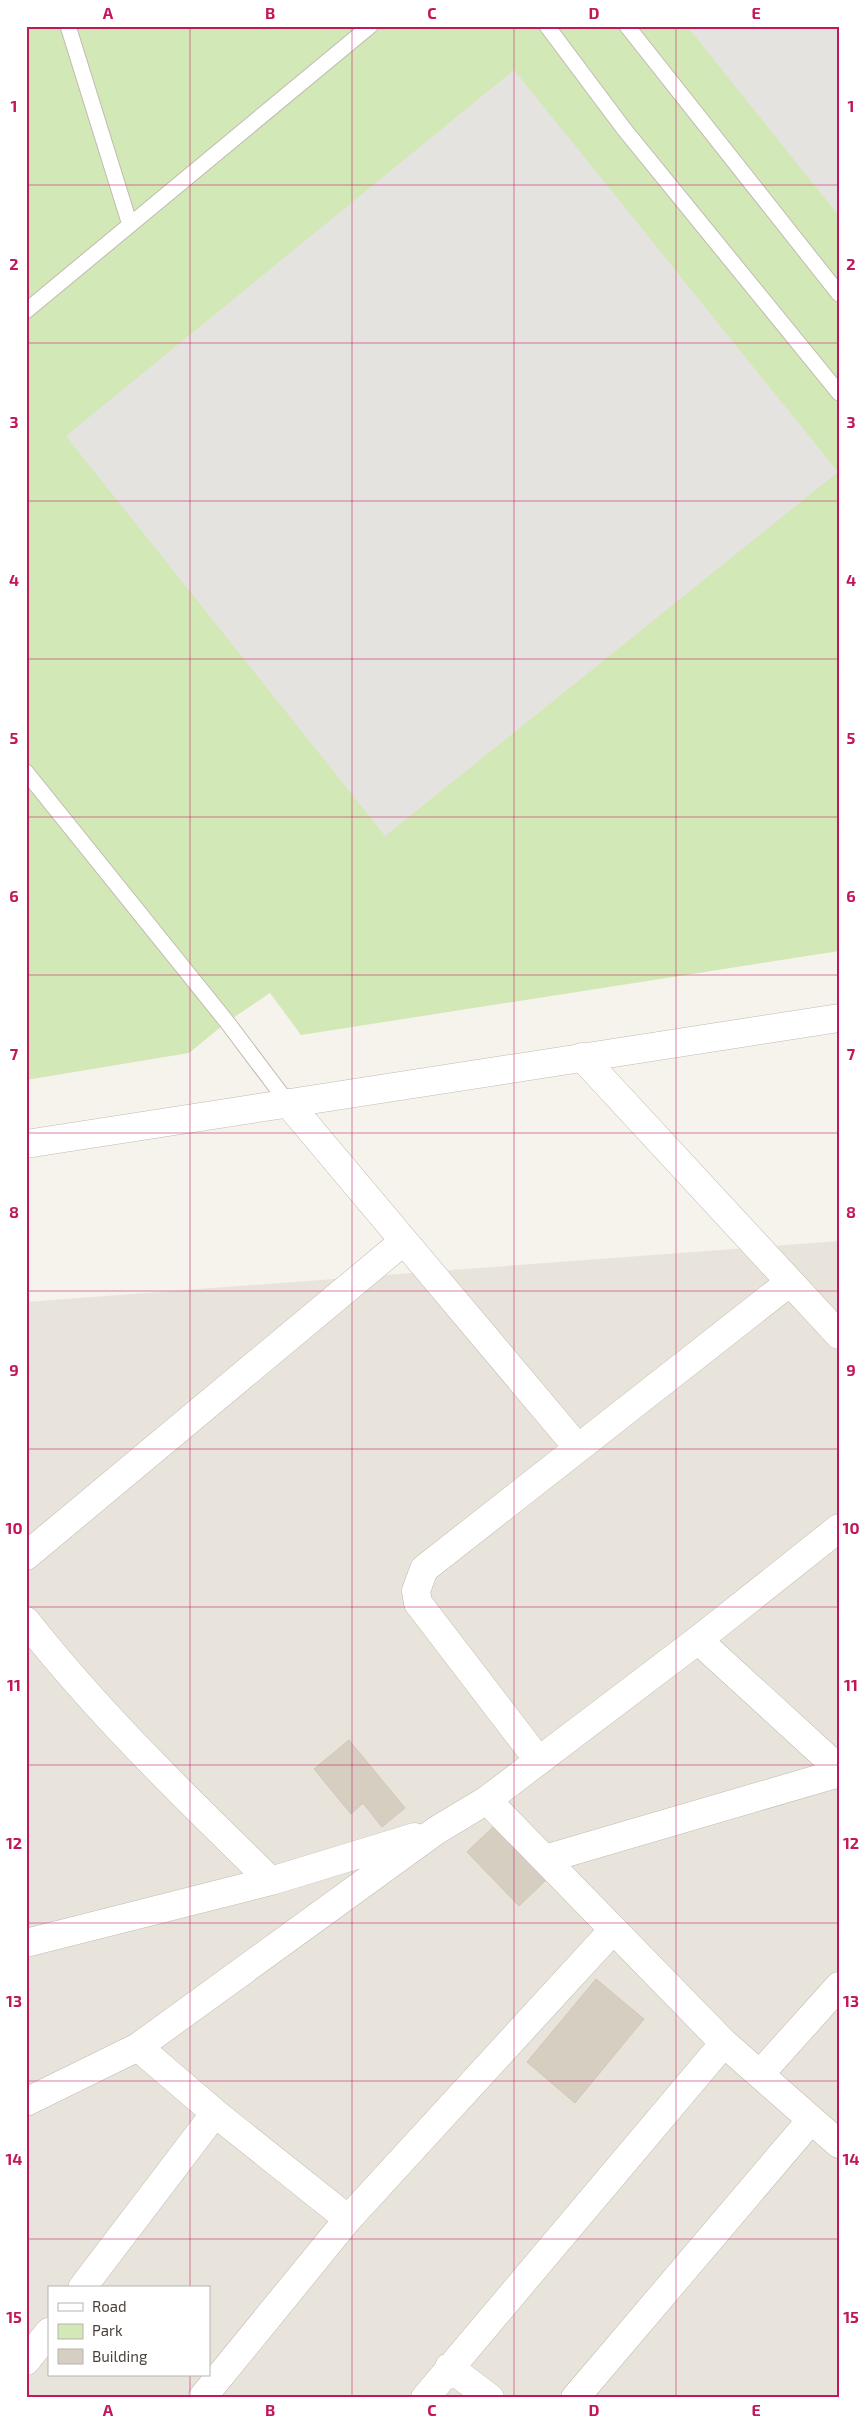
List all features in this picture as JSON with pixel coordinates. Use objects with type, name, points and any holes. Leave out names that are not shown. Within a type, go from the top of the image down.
[{"type":"street","points":[[26,1144],[839,1018]]},
{"type":"street","points":[[582,1057],[839,1335]]},
{"type":"street","points":[[288,1103],[578,1448]]},
{"type":"street","points":[[26,1556],[404,1241]]},
{"type":"street","points":[[539,1760],[418,1603],[416,1591],[424,1569],[790,1282]]},
{"type":"street","points":[[26,2102],[138,2047],[437,1830],[487,1800],[698,1640],[839,1528]]},
{"type":"street","points":[[26,1621],[62,1667],[171,1783],[272,1881]]},
{"type":"street","points":[[698,1640],[839,1769]]},
{"type":"street","points":[[545,1859],[839,1773]]},
{"type":"street","points":[[487,1800],[724,2043],[839,2144]]},
{"type":"street","points":[[26,1943],[272,1881],[437,1830]]},
{"type":"street","points":[[202,2398],[348,2219],[613,1930]]},
{"type":"street","points":[[760,2074],[839,1986]]},
{"type":"street","points":[[425,2398],[449,2367],[724,2043]]},
{"type":"street","points":[[138,2047],[216,2113],[348,2219]]},
{"type":"street","points":[[84,2286],[216,2113]]},
{"type":"street","points":[[575,2398],[811,2120]]},
{"type":"street","points":[[26,2362],[48,2333]]},
{"type":"street","points":[[449,2367],[490,2398]]},
{"type":"lane","points":[[68,26],[130,225]]},
{"type":"lane","points":[[26,311],[370,26]]},
{"type":"lane","points":[[547,26],[624,129],[839,393]]},
{"type":"lane","points":[[627,26],[839,294]]},
{"type":"lane","points":[[26,772],[227,1022],[288,1103]]},
{"type":"shaded area","points":[[687,26],[839,26],[839,216]]},
{"type":"shaded area","points":[[514,70],[838,472],[385,836],[66,436]]},
{"type":"shaded area","points":[[839,1241],[839,2398],[26,2398],[26,1302]]},
{"type":"green space","points":[[26,26],[839,26],[839,951],[301,1035],[270,993],[227,1022],[189,1053],[26,1080]]},
{"type":"building","points":[[349,1740],[405,1808],[382,1827],[363,1803],[351,1814],[314,1769]]},
{"type":"building","points":[[494,1826],[546,1880],[519,1906],[467,1852]]},
{"type":"building","points":[[596,1979],[644,2019],[575,2103],[527,2062]]}]
